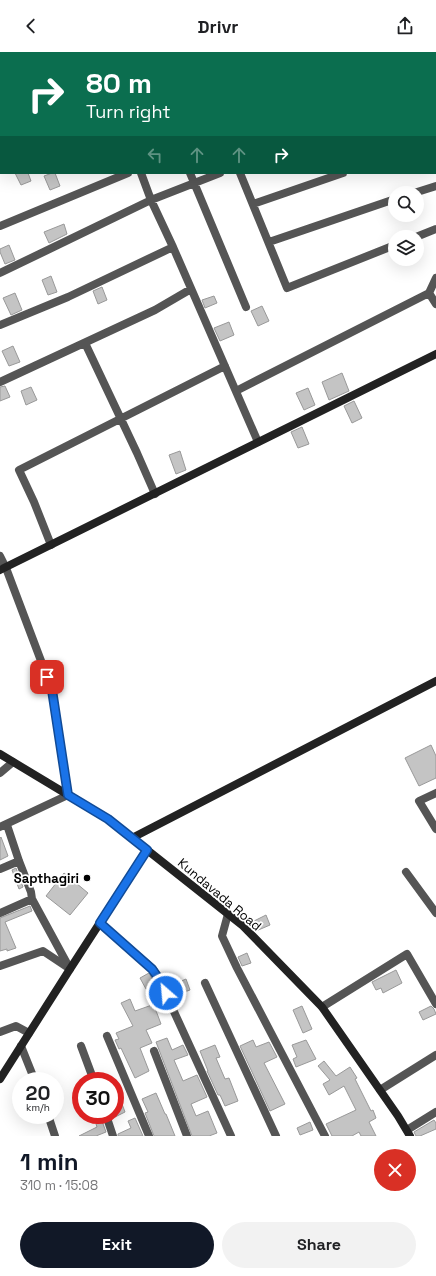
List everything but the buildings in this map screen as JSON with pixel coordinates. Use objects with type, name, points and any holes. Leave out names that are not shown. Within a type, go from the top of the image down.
[{"type":"street","points":[[0,226],[126,174]]},
{"type":"street","points":[[141,174],[151,200],[258,442]]},
{"type":"street","points":[[190,174],[246,307]]},
{"type":"street","points":[[0,273],[151,200],[217,174]]},
{"type":"street","points":[[240,174],[287,288],[388,248]]},
{"type":"street","points":[[253,204],[341,174]]},
{"type":"street","points":[[424,190],[436,186]]},
{"type":"street","points":[[269,242],[388,202]]},
{"type":"street","points":[[424,234],[436,229]]},
{"type":"street","points":[[0,326],[68,297],[173,247]]},
{"type":"street","points":[[236,391],[429,293],[436,278]]},
{"type":"street","points":[[0,382],[155,310],[191,289]]},
{"type":"street","points":[[429,293],[436,304]]},
{"type":"street","points":[[85,342],[155,494]]},
{"type":"street","points":[[3,569],[436,354]]},
{"type":"street","points":[[51,545],[34,502],[19,470],[225,366]]},
{"type":"street","points":[[0,556],[3,569],[52,690],[68,795],[3,826],[19,861],[31,892],[32,899],[70,969]]},
{"type":"street","points":[[132,838],[436,681]]},
{"type":"street","name":"Kundavada Road","points":[[0,754],[108,819],[242,925],[322,1007],[408,1133]]},
{"type":"street","points":[[0,773],[13,762]]},
{"type":"street","points":[[436,793],[419,802],[436,829]]},
{"type":"street","points":[[0,1079],[147,850]]},
{"type":"street","points":[[0,869],[19,861]]},
{"type":"street","points":[[406,872],[436,914]]},
{"type":"street","points":[[0,913],[32,899]]},
{"type":"street","points":[[228,914],[222,936],[237,968],[325,1136]]},
{"type":"street","points":[[100,923],[152,969],[159,979],[231,1136]]},
{"type":"street","points":[[0,966],[43,951],[70,969]]},
{"type":"street","points":[[322,1007],[407,954],[436,1004]]},
{"type":"street","points":[[204,983],[276,1136]]},
{"type":"street","points":[[0,1032],[16,1026],[30,1033]]},
{"type":"street","points":[[107,1036],[149,1136]]},
{"type":"street","points":[[21,1046],[32,1072]]},
{"type":"street","points":[[81,1046],[91,1072]]},
{"type":"street","points":[[154,1051],[187,1136]]},
{"type":"street","points":[[380,1090],[436,1055]]},
{"type":"street","points":[[408,1133],[436,1112]]},
{"type":"street","points":[[51,1124],[56,1136]]},
{"type":"street","points":[[109,1124],[113,1136]]},
{"type":"place","name":"Sapthagiri","points":[[87,878]]},
{"type":"route","points":[[47,677],[52,690],[68,795],[108,819],[147,850],[100,923],[152,969],[166,993]]}]
